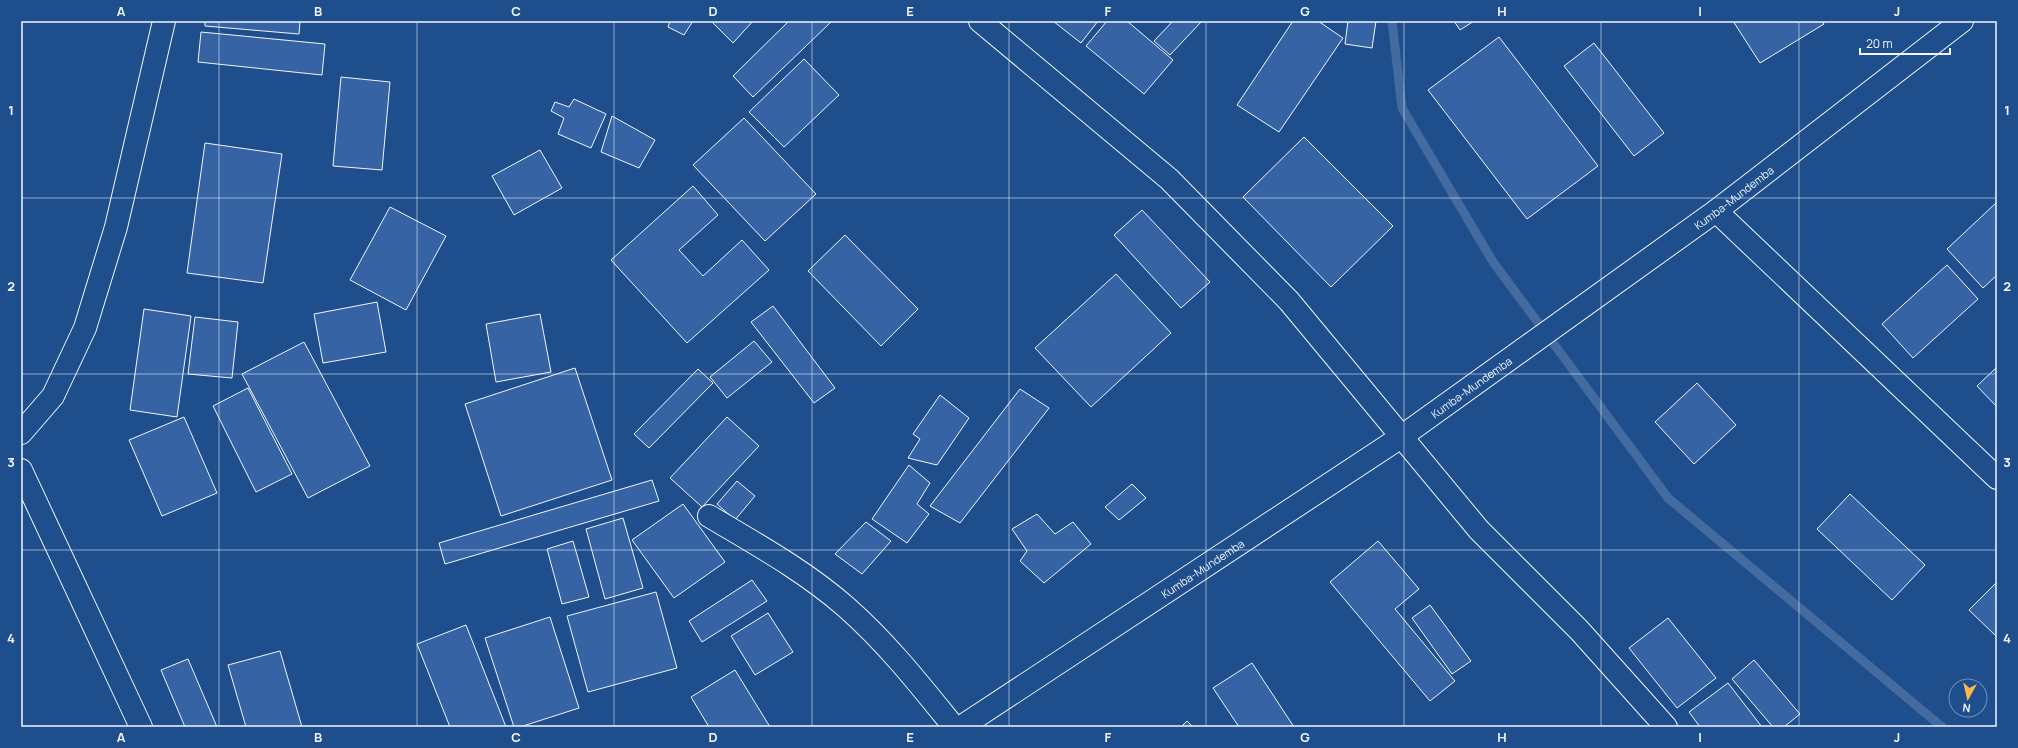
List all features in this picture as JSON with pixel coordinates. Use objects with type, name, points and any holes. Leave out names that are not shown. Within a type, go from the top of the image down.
[{"type":"main road","points":[[21,433],[53,396],[85,328],[116,227],[164,21]]},
{"type":"main road","points":[[980,21],[1169,179],[1289,301],[1479,530],[1579,630],[1666,727]]},
{"type":"main road","name":"Kumba-Mundemba","points":[[961,727],[1401,437],[1716,211],[1962,21]]},
{"type":"main road","points":[[1716,211],[1997,478]]},
{"type":"main road","points":[[21,470],[141,727]]},
{"type":"main road","points":[[709,516],[778,557],[846,607],[904,664],[954,727]]},
{"type":"building","points":[[205,21],[300,21],[299,34],[205,26]]},
{"type":"building","points":[[670,21],[693,21],[684,35],[668,27]]},
{"type":"building","points":[[753,21],[733,43],[712,22]]},
{"type":"building","points":[[789,21],[832,21],[753,97],[733,76]]},
{"type":"building","points":[[1053,21],[1098,21],[1081,43]]},
{"type":"building","points":[[1107,21],[1127,21],[1173,60],[1144,94],[1086,46]]},
{"type":"building","points":[[1173,21],[1202,21],[1170,55],[1154,41]]},
{"type":"building","points":[[1293,21],[1318,21],[1343,38],[1279,132],[1237,105]]},
{"type":"building","points":[[1348,21],[1376,21],[1372,48],[1345,44]]},
{"type":"building","points":[[1454,21],[1474,21],[1460,30]]},
{"type":"building","points":[[1733,21],[1822,21],[1824,24],[1760,63]]},
{"type":"building","points":[[201,32],[325,44],[322,75],[198,62]]},
{"type":"building","points":[[1499,37],[1598,166],[1527,219],[1428,90]]},
{"type":"building","points":[[1594,43],[1664,133],[1634,156],[1564,66]]},
{"type":"building","points":[[804,59],[839,95],[784,147],[749,112]]},
{"type":"building","points":[[341,77],[390,82],[382,170],[333,166]]},
{"type":"building","points":[[574,99],[606,114],[591,148],[558,134],[564,118],[551,111],[555,102],[569,107]]},
{"type":"building","points":[[612,116],[655,140],[639,168],[601,152]]},
{"type":"building","points":[[744,118],[816,194],[765,241],[693,165]]},
{"type":"building","points":[[1304,137],[1393,226],[1331,287],[1243,197]]},
{"type":"building","points":[[205,143],[282,154],[263,283],[187,273]]},
{"type":"building","points":[[540,150],[562,188],[514,215],[492,176]]},
{"type":"building","points":[[693,186],[718,215],[679,250],[703,276],[742,240],[769,270],[687,343],[611,260]]},
{"type":"building","points":[[1997,202],[1997,275],[1983,288],[1947,249]]},
{"type":"building","points":[[390,207],[446,236],[406,310],[350,280]]},
{"type":"building","points":[[1142,210],[1210,282],[1181,308],[1114,235]]},
{"type":"building","points":[[845,235],[918,309],[881,346],[808,271]]},
{"type":"building","points":[[1947,265],[1978,299],[1913,358],[1882,324]]},
{"type":"building","points":[[1116,274],[1171,333],[1091,407],[1035,348]]},
{"type":"building","points":[[377,302],[386,352],[323,363],[314,314]]},
{"type":"building","points":[[773,306],[835,388],[814,403],[751,322]]},
{"type":"building","points":[[144,309],[191,316],[177,417],[130,410]]},
{"type":"building","points":[[540,314],[551,372],[496,382],[486,324]]},
{"type":"building","points":[[195,317],[238,322],[232,378],[188,374]]},
{"type":"building","points":[[754,341],[772,362],[727,398],[710,377]]},
{"type":"building","points":[[304,342],[370,466],[308,498],[242,374]]},
{"type":"building","points":[[1997,367],[1997,407],[1977,386]]},
{"type":"building","points":[[575,368],[612,480],[501,516],[465,404]]},
{"type":"building","points":[[698,369],[713,383],[649,448],[634,434]]},
{"type":"building","points":[[1697,383],[1736,425],[1694,464],[1655,422]]},
{"type":"building","points":[[248,388],[292,474],[256,492],[213,406]]},
{"type":"building","points":[[1020,389],[1049,408],[960,523],[930,506]]},
{"type":"building","points":[[940,395],[969,418],[937,465],[908,458],[920,439],[913,434]]},
{"type":"building","points":[[184,417],[217,493],[162,516],[129,440]]},
{"type":"building","points":[[727,417],[759,446],[702,507],[670,478]]},
{"type":"building","points":[[909,465],[930,483],[917,504],[929,514],[907,543],[872,519]]},
{"type":"building","points":[[652,480],[659,501],[445,564],[439,543]]},
{"type":"building","points":[[737,481],[755,496],[735,520],[717,504]]},
{"type":"building","points":[[1132,484],[1146,498],[1119,520],[1105,507]]},
{"type":"building","points":[[1850,494],[1925,565],[1892,600],[1817,529]]},
{"type":"building","points":[[683,504],[725,562],[674,598],[632,540]]},
{"type":"building","points":[[1037,514],[1055,534],[1073,522],[1091,544],[1044,583],[1020,561],[1027,551],[1012,529]]},
{"type":"building","points":[[623,518],[643,588],[605,599],[586,529]]},
{"type":"building","points":[[866,522],[891,541],[862,574],[835,554]]},
{"type":"building","points":[[573,541],[589,597],[562,604],[547,549]]},
{"type":"building","points":[[1378,541],[1419,589],[1395,609],[1455,681],[1430,701],[1330,582]]},
{"type":"building","points":[[752,580],[767,601],[702,642],[689,621]]},
{"type":"building","points":[[1997,582],[1997,637],[1969,610]]},
{"type":"building","points":[[656,592],[677,668],[588,692],[567,616]]},
{"type":"building","points":[[1430,605],[1471,661],[1452,674],[1412,618]]},
{"type":"building","points":[[768,613],[793,652],[755,675],[731,636]]},
{"type":"building","points":[[550,617],[579,708],[520,727],[514,727],[485,638]]},
{"type":"building","points":[[1668,618],[1716,678],[1677,708],[1629,648]]},
{"type":"building","points":[[466,625],[506,727],[450,727],[417,644]]},
{"type":"building","points":[[280,651],[302,727],[246,727],[228,665]]},
{"type":"building","points":[[188,659],[217,727],[185,727],[161,670]]},
{"type":"building","points":[[1754,660],[1800,714],[1784,727],[1773,727],[1732,679]]},
{"type":"building","points":[[1252,663],[1294,727],[1239,727],[1213,688]]},
{"type":"building","points":[[735,670],[770,727],[709,727],[691,697]]},
{"type":"building","points":[[1728,683],[1762,727],[1700,727],[1689,712]]},
{"type":"building","points":[[1187,721],[1193,727],[1181,727]]},
{"type":"waterway","points":[[1392,21],[1402,108],[1493,262],[1668,498],[1942,727]]}]
